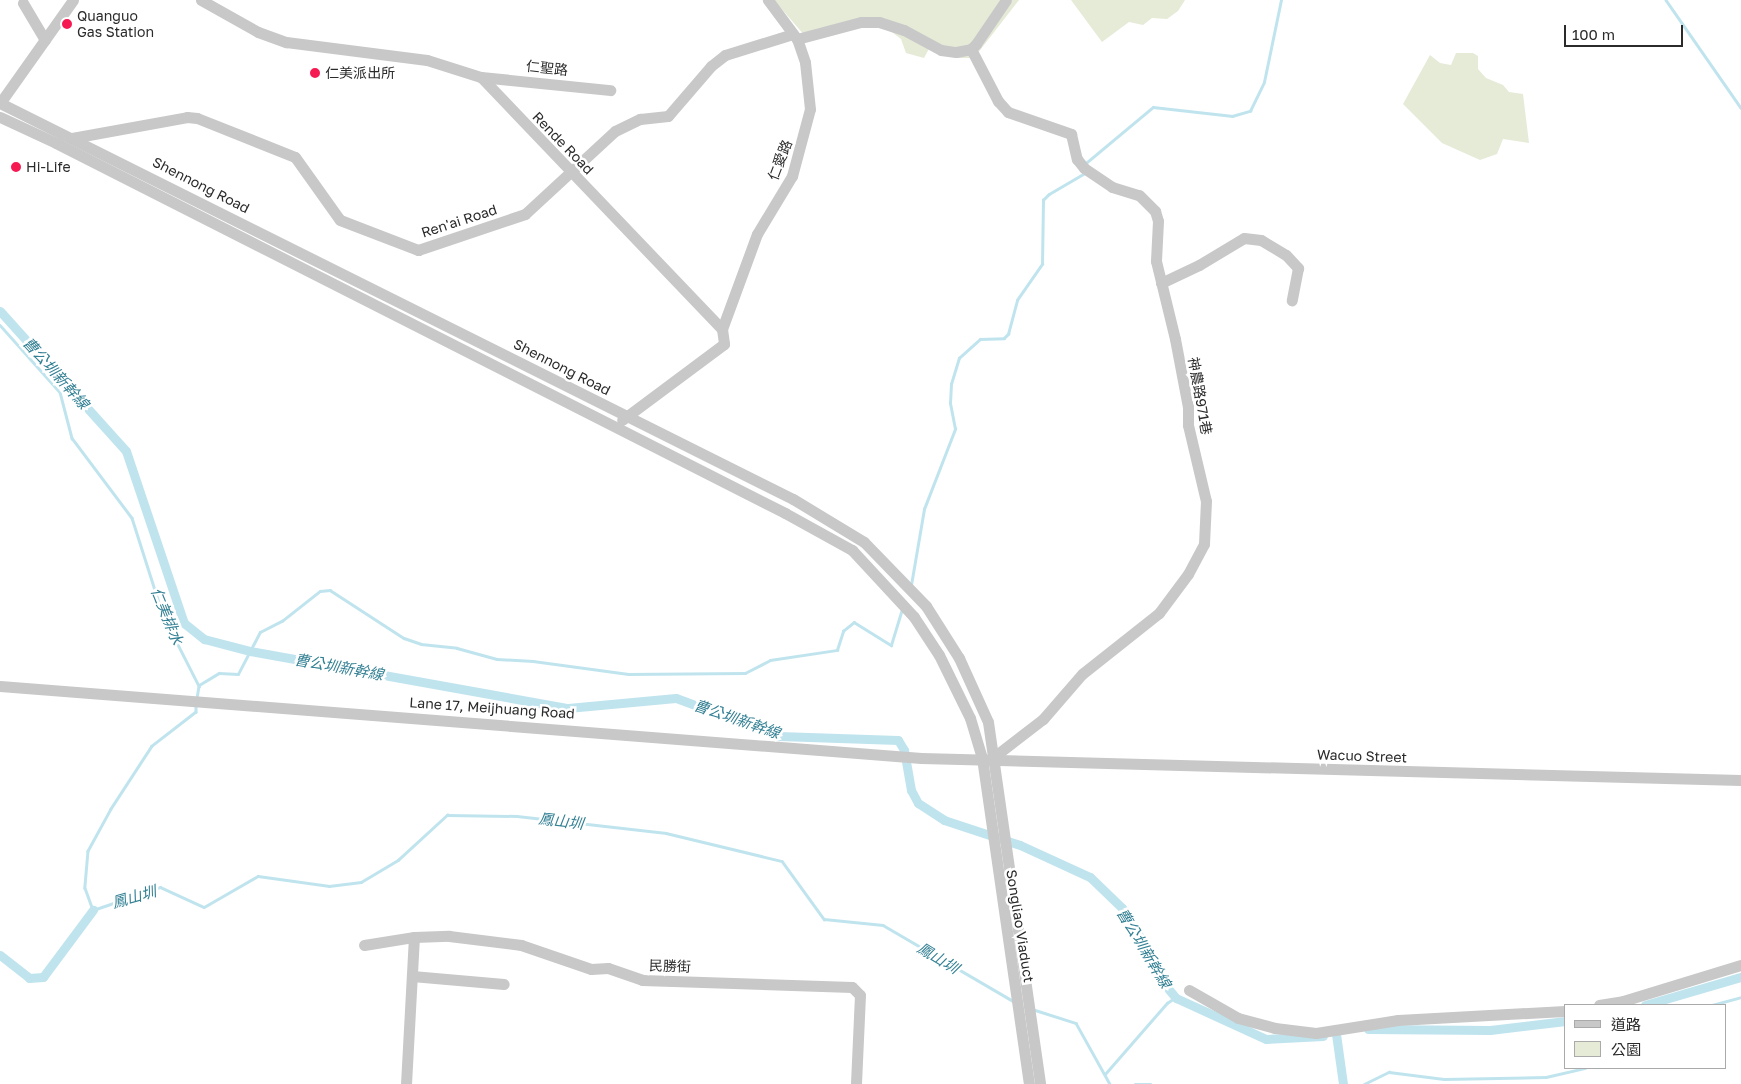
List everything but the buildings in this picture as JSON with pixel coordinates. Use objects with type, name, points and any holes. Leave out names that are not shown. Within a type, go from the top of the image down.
[{"type":"street","points":[[0,103],[73,0]]},
{"type":"street","points":[[201,0],[258,32],[286,42],[427,60],[481,76]]},
{"type":"street","name":"仁愛路","points":[[722,329],[757,234],[792,176],[803,143],[810,109],[805,62],[795,36],[768,0]]},
{"type":"street","points":[[971,49],[1006,0]]},
{"type":"street","points":[[23,3],[45,40]]},
{"type":"street","name":"Ren'ai Road","points":[[56,142],[187,117],[197,118],[295,157],[340,220],[418,250],[525,214],[615,131],[640,119],[668,116],[710,66],[725,55],[795,36],[870,22],[904,30],[941,50],[956,52],[971,49]]},
{"type":"street","name":"神農路971巷","points":[[971,49],[998,101],[1008,112],[1071,134],[1077,159],[1084,168],[1112,187],[1139,195],[1151,203],[1158,221],[1154,246],[1188,407],[1188,425],[1205,484],[1204,544],[1188,574],[1159,613],[1082,674],[1043,719],[986,758]]},
{"type":"street","name":"仁聖路","points":[[481,76],[610,90]]},
{"type":"street","name":"Rende Road","points":[[481,76],[571,173],[722,329]]},
{"type":"street","name":"Shennong Road","points":[[0,103],[793,499],[864,542],[926,606],[959,658],[988,722],[986,758],[988,773]]},
{"type":"street","name":"Shennong Road","points":[[0,117],[56,142],[612,428],[785,513],[852,550],[914,616],[940,655],[970,718],[986,758]]},
{"type":"street","points":[[1161,283],[1244,238],[1261,240],[1286,255],[1298,268],[1292,300]]},
{"type":"street","points":[[612,428],[724,344],[722,329]]},
{"type":"street","name":"Lane 17, Meijhuang Road","points":[[0,686],[921,758],[986,758]]},
{"type":"street","name":"Wacuo Street","points":[[986,758],[1460,775],[1741,780]]},
{"type":"street","name":"Songliao Viaduct","points":[[988,773],[1029,1084]]},
{"type":"street","name":"Songliao Viaduct","points":[[988,773],[1040,1084]]},
{"type":"street","name":"民勝街","points":[[364,945],[414,937],[449,936],[521,945],[591,970],[608,968],[642,980],[852,987],[860,995],[856,1084]]},
{"type":"street","points":[[406,1084],[414,937]]},
{"type":"street","points":[[1602,1004],[1741,966]]},
{"type":"street","points":[[412,976],[504,984]]},
{"type":"street","points":[[1189,990],[1238,1018],[1275,1028],[1316,1033],[1398,1020],[1564,1011]]},
{"type":"green space","points":[[774,0],[1019,0],[974,58],[956,58],[930,47],[924,58],[906,53],[901,39],[884,26],[863,25],[805,36]]},
{"type":"green space","points":[[1071,0],[1185,0],[1178,11],[1167,19],[1152,18],[1143,25],[1129,22],[1102,42]]},
{"type":"green space","points":[[1456,53],[1473,53],[1478,56],[1478,69],[1486,78],[1503,85],[1509,92],[1523,94],[1529,143],[1503,139],[1497,154],[1480,160],[1442,143],[1403,104],[1430,55],[1440,63],[1451,65]]},
{"type":"waterway","points":[[1086,163],[1153,107],[1232,116],[1250,111],[1264,82],[1281,0]]},
{"type":"waterway","points":[[1666,0],[1741,108]]},
{"type":"waterway","points":[[911,585],[924,509],[955,429],[950,403],[951,384],[959,358],[980,339],[1004,338],[1008,334],[1017,300],[1042,264],[1043,200],[1049,194],[1085,173]]},
{"type":"waterway","name":"曹公圳新幹線","points":[[0,311],[126,451],[184,623],[204,639],[250,651],[568,708],[676,698],[779,736],[898,740],[904,750],[911,790],[918,803],[944,820],[1020,845],[1090,877],[1122,908],[1151,955],[1160,979],[1176,998],[1266,1039],[1323,1036]]},
{"type":"waterway","name":"仁美排水","points":[[0,325],[60,392],[72,438],[132,518],[163,615],[199,686],[197,699]]},
{"type":"waterway","points":[[199,685],[219,673],[238,674],[260,632],[282,621],[320,591],[330,590],[404,638],[421,644],[457,648],[497,659],[533,661],[628,674],[745,673],[770,660],[837,650],[843,631],[854,622],[891,645],[902,609]]},
{"type":"waterway","name":"鳳山圳","points":[[196,704],[196,712],[152,746],[111,809],[88,851],[85,888],[93,910],[160,887],[204,907],[258,876],[329,886],[361,882],[398,860],[447,815],[517,816],[666,833],[782,861],[824,919],[883,925],[1013,1001]]},
{"type":"waterway","name":"鳳山圳","points":[[0,955],[29,978],[43,977],[93,910]]},
{"type":"waterway","name":"曹公圳新幹線","points":[[1648,1004],[1741,977]]},
{"type":"waterway","points":[[1105,1074],[1167,1003],[1176,997]]},
{"type":"waterway","points":[[1716,1004],[1741,997]]},
{"type":"waterway","name":"鳳山圳","points":[[1032,1009],[1076,1023],[1110,1084]]},
{"type":"waterway","name":"曹公圳新幹線","points":[[1368,1029],[1490,1030],[1564,1021]]},
{"type":"waterway","points":[[1336,1034],[1343,1084]]},
{"type":"waterway","points":[[1364,1084],[1389,1072],[1444,1079],[1546,1077],[1581,1069]]},
{"type":"waterway","points":[[1135,1084],[1151,1084]]},
{"type":"place","name":"Quanguo Gas Station","points":[[67,24]]},
{"type":"place","name":"仁美派出所","points":[[315,73]]},
{"type":"place","name":"Hi-Life","points":[[16,167]]}]
